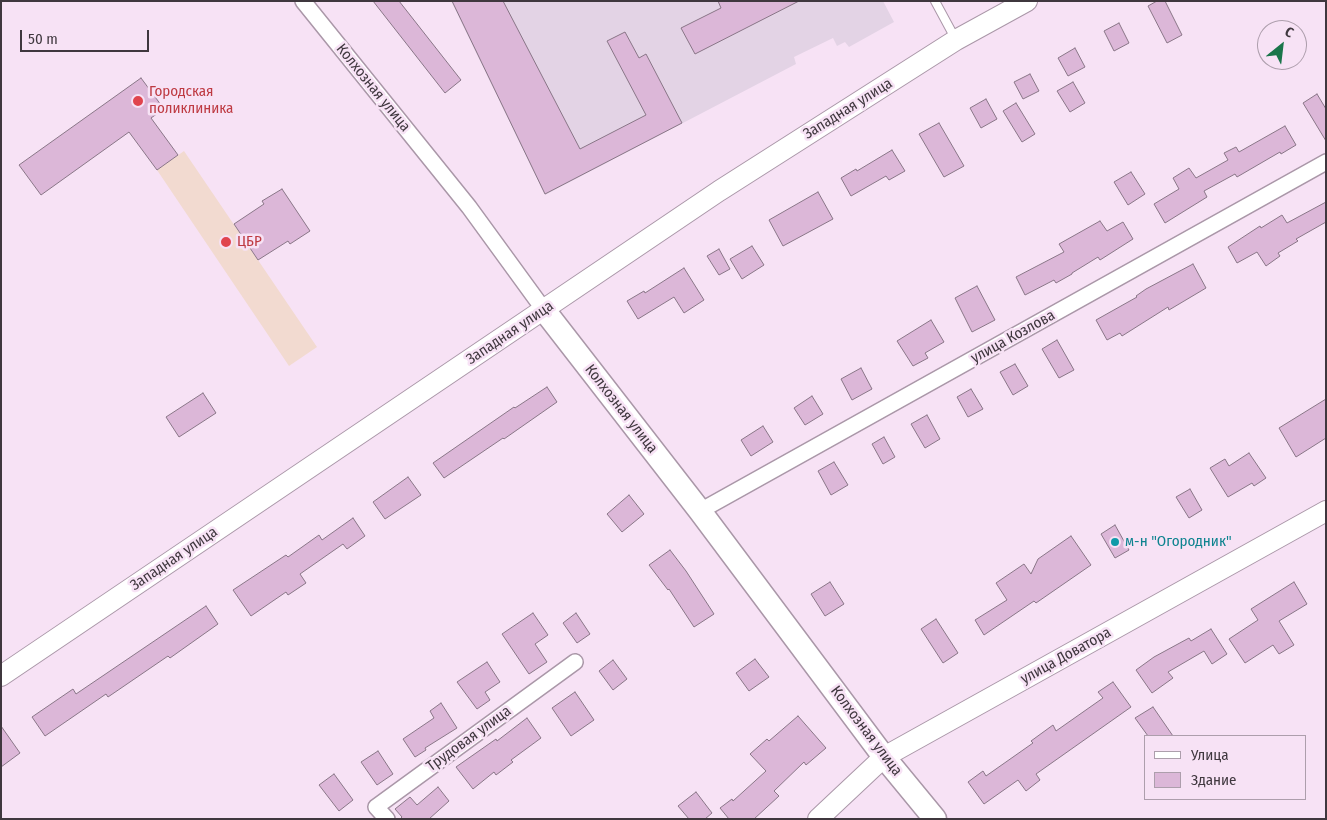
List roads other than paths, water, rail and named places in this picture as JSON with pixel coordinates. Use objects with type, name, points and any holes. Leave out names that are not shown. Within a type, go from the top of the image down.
[{"type":"main road","name":"Колхозная улица","points":[[544,310],[700,511],[884,757],[935,819]]},
{"type":"street","name":"Колхозная улица","points":[[303,1],[469,207],[544,310]]},
{"type":"street","name":"Западная улица","points":[[1,676],[328,453],[719,191],[956,40],[1027,1]]},
{"type":"street","name":"улица Козлова","points":[[700,511],[1326,162]]},
{"type":"street","name":"улица Доватора","points":[[818,819],[884,757],[1326,511]]},
{"type":"street","name":"Трудовая улица","points":[[387,819],[376,807],[575,662]]},
{"type":"lane","points":[[936,1],[956,40]]},
{"type":"place","name":"Городская поликлиника","points":[[138,101]]},
{"type":"place","name":"ЦБР","points":[[226,242]]},
{"type":"place","name":"м-н \"Огородник\"","points":[[1115,542]]}]
